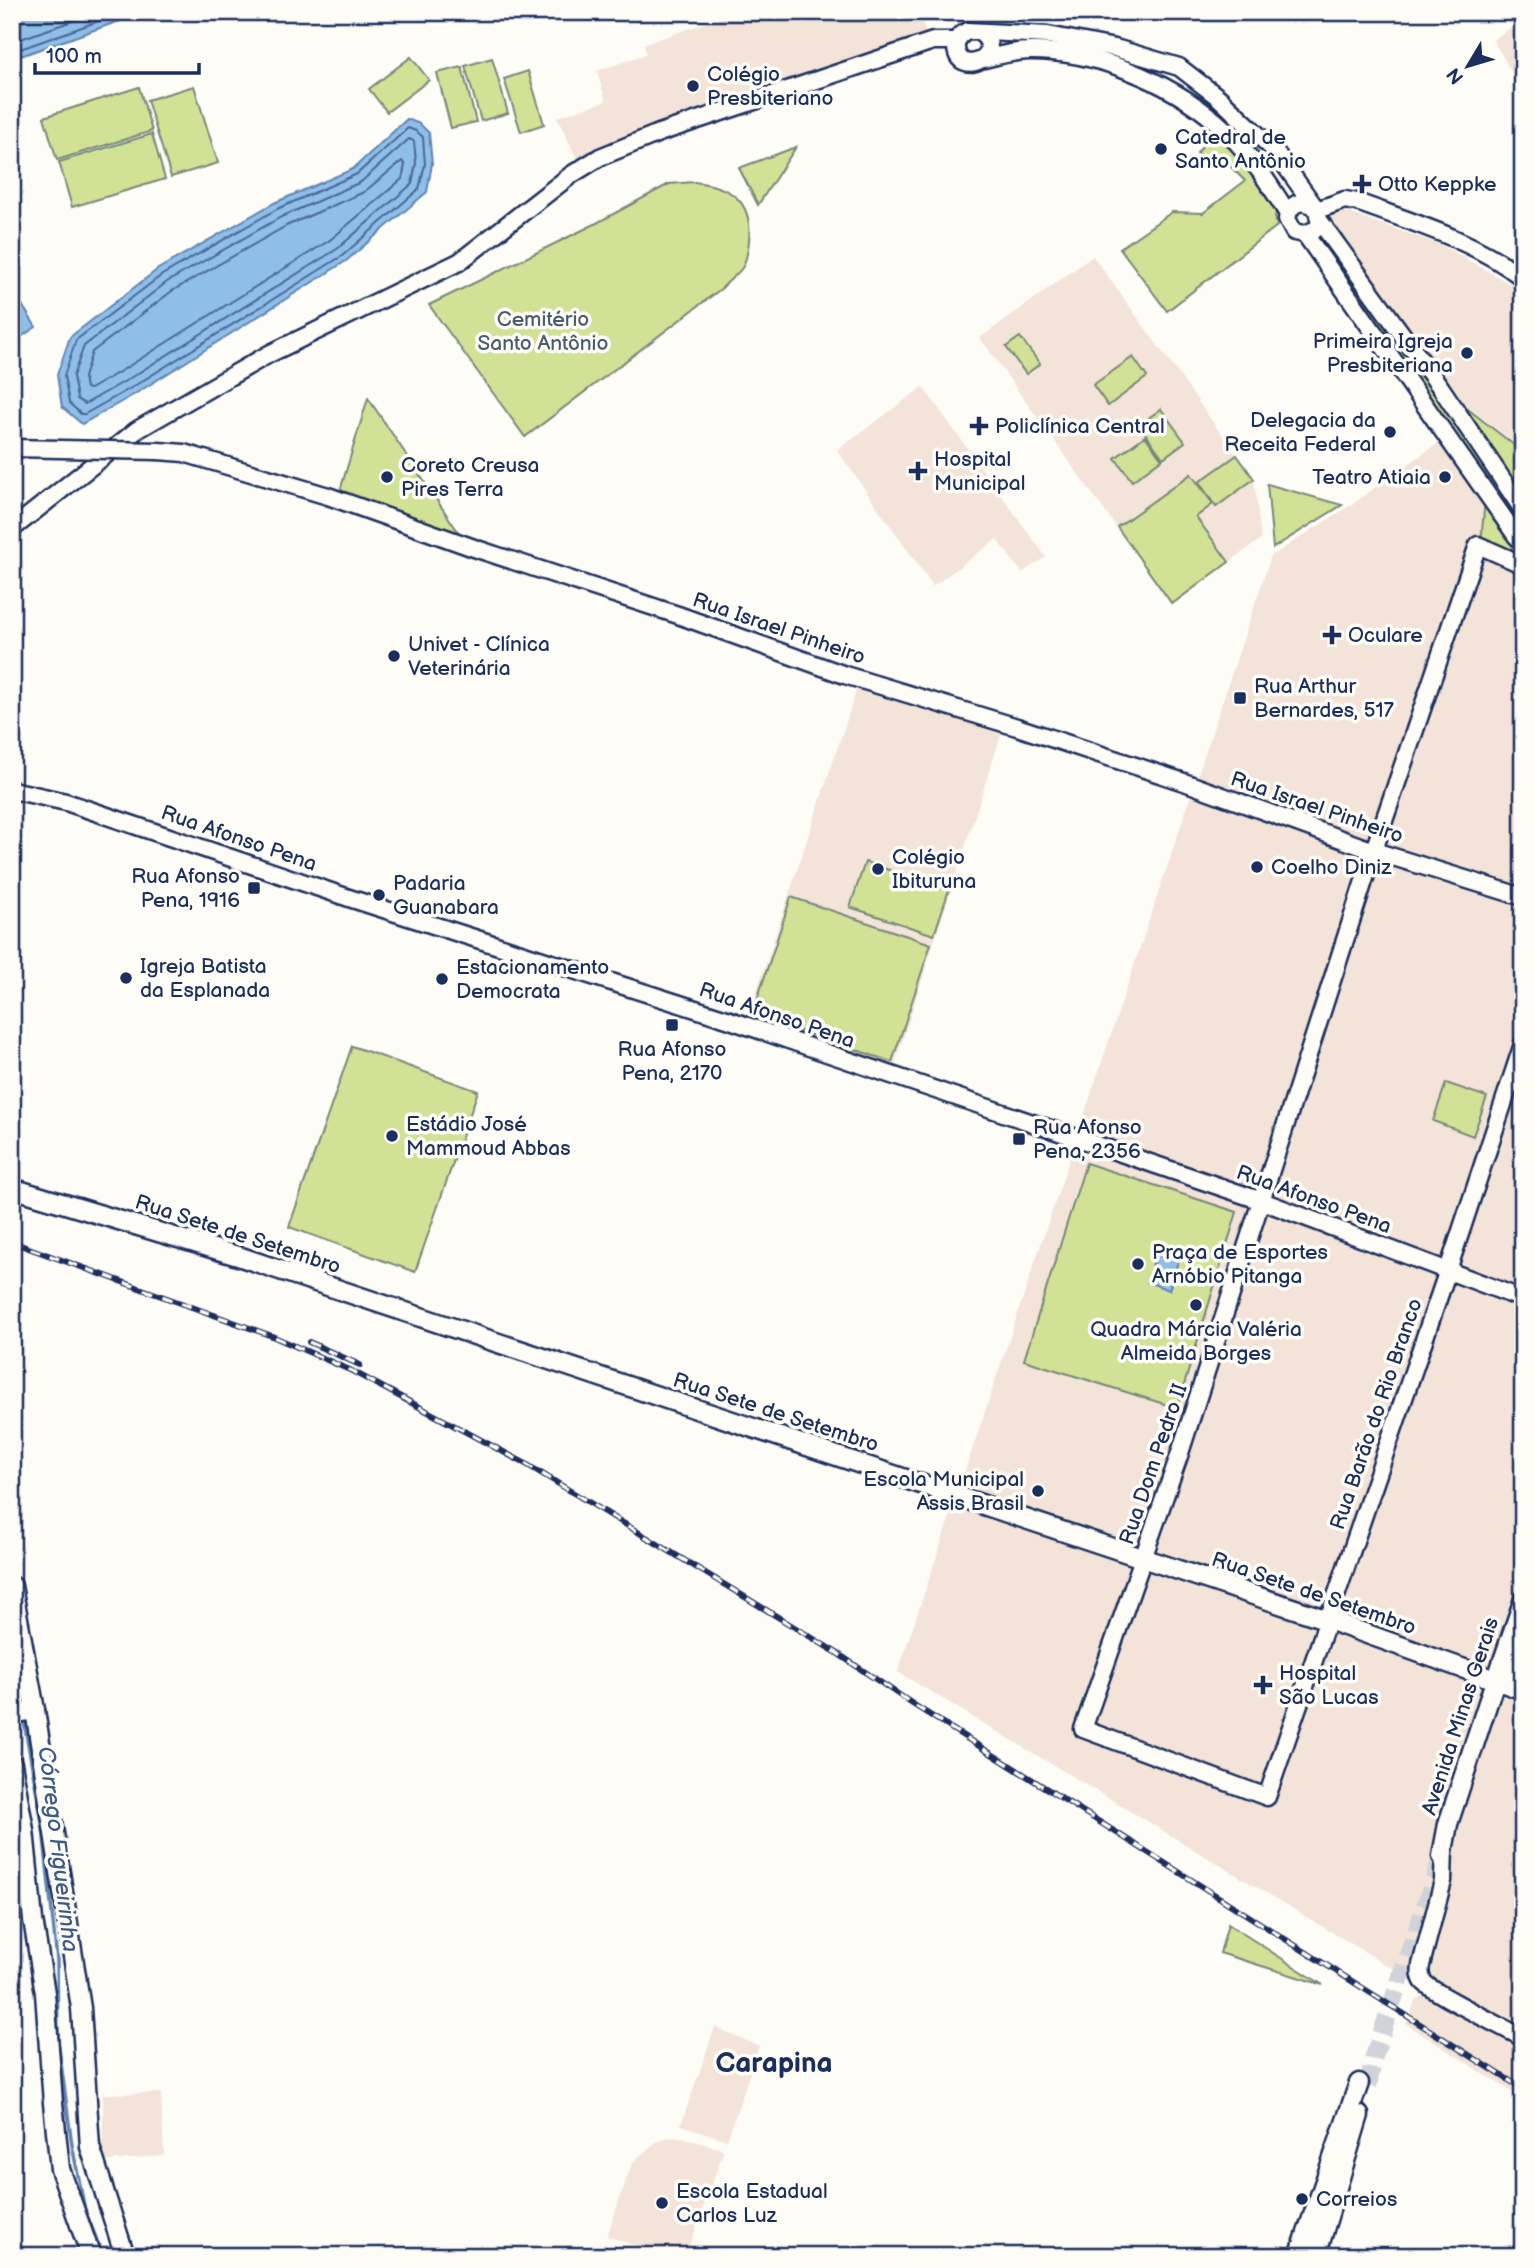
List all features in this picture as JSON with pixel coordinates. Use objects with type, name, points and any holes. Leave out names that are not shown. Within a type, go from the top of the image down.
[{"type":"main road","name":"Rua Sete de Setembro","points":[[12,1188],[241,1257],[1328,1620],[1508,1685]]},
{"type":"main road","points":[[12,1587],[35,1710],[81,2008],[90,2147],[125,2256]]},
{"type":"main road","name":"Avenida Minas Gerais","points":[[1443,1851],[1448,1824],[1508,1685]]},
{"type":"main road","points":[[12,1714],[35,1710]]},
{"type":"main road","points":[[12,1764],[24,1830],[33,1920],[45,1993],[60,2169],[91,2256]]},
{"type":"main road","points":[[1299,2256],[1364,2084],[1316,2256]]},
{"type":"street","points":[[979,32],[988,44],[984,59]]},
{"type":"street","points":[[1288,214],[1263,175],[1239,145],[1215,121],[1177,93],[1097,60],[1060,52],[1030,51],[974,63],[963,61],[957,52],[957,41],[964,33],[979,32],[1048,35],[1115,48],[1179,67],[1218,97],[1274,150],[1523,510]]},
{"type":"street","points":[[12,529],[137,430],[269,354],[459,262],[571,175],[600,157],[659,133],[933,40],[957,41]]},
{"type":"street","points":[[1316,212],[1314,230],[1305,234],[1290,229],[1288,214],[1298,203],[1316,212],[1345,200],[1357,202],[1464,243],[1523,278]]},
{"type":"street","points":[[1305,234],[1413,392],[1520,535],[1512,548],[1513,554],[1522,564]]},
{"type":"street","points":[[1413,392],[1421,383],[1437,383]]},
{"type":"street","name":"Rua Israel Pinheiro","points":[[12,448],[184,453],[328,496],[845,675],[1017,727],[1184,782],[1374,850],[1523,897]]},
{"type":"street","name":"Rua Dom Pedro II","points":[[1267,1797],[1083,1728],[1179,1455],[1374,850],[1478,545],[1522,564]]},
{"type":"street","name":"Rua Afonso Pena","points":[[12,790],[66,802],[365,903],[727,1019],[1262,1201],[1523,1299]]},
{"type":"street","name":"Rua Barão do Rio Branco","points":[[1267,1797],[1523,1044]]},
{"type":"street","name":"Avenida Minas Gerais","points":[[1508,1685],[1523,1599]]},
{"type":"street","name":"Avenida Minas Gerais","points":[[1508,1685],[1523,1637]]},
{"type":"street","name":"Avenida Minas Gerais","points":[[1443,1851],[1445,1873],[1421,1965],[1421,1976],[1426,1985],[1523,2038]]},
{"type":"shaded area","name":"Colégio Presbiteriano","points":[[738,12],[919,12],[927,37],[579,163],[557,117],[606,101],[597,71],[646,54],[644,44]]},
{"type":"shaded area","points":[[1523,19],[1523,81],[1519,84],[1493,40]]},
{"type":"shaded area","points":[[1340,210],[1442,245],[1523,291],[1523,450],[1442,386],[1323,220],[1326,213]]},
{"type":"shaded area","points":[[1093,256],[1254,479],[1261,539],[1172,604],[980,338]]},
{"type":"shaded area","name":"Hospital Municipal","points":[[923,387],[1046,557],[1022,573],[997,539],[933,586],[837,450]]},
{"type":"shaded area","points":[[1444,439],[1523,534],[1523,2099],[1406,2024],[1416,1999],[1432,1992],[898,1672],[1271,556],[1351,505]]},
{"type":"shaded area","name":"Colégio Ibituruna","points":[[858,686],[1002,732],[894,1066],[748,1018]]},
{"type":"shaded area","points":[[715,2027],[759,2046],[727,2140],[681,2125]]},
{"type":"shaded area","points":[[161,2093],[164,2155],[100,2162],[103,2094]]},
{"type":"shaded area","name":"Escola Estadual Carlos Luz","points":[[682,2137],[724,2150],[686,2256],[666,2256],[607,2236],[635,2160],[655,2143],[666,2138]]},
{"type":"green space","points":[[411,57],[429,80],[387,112],[369,89]]},
{"type":"green space","points":[[492,58],[508,113],[481,121],[465,66]]},
{"type":"green space","points":[[462,67],[476,122],[451,128],[437,73]]},
{"type":"green space","points":[[528,71],[544,124],[521,132],[504,79]]},
{"type":"green space","points":[[194,86],[218,163],[171,177],[147,100]]},
{"type":"green space","points":[[139,87],[152,131],[57,160],[44,117]]},
{"type":"green space","points":[[1202,118],[1233,142],[1278,209],[1275,216],[1277,226],[1167,311],[1120,248],[1172,212],[1203,213],[1245,181],[1216,156],[1209,162],[1197,153],[1205,137]]},
{"type":"green space","points":[[152,134],[165,179],[72,207],[59,162]]},
{"type":"green space","points":[[796,147],[758,205],[739,168]]},
{"type":"green space","name":"Cemitério Santo Antônio","points":[[694,182],[719,187],[737,198],[743,206],[747,215],[749,241],[742,268],[722,288],[525,437],[429,305],[593,225],[669,184]]},
{"type":"green space","points":[[1317,225],[1441,388],[1523,452],[1523,481],[1510,491],[1523,510],[1523,533],[1310,233]]},
{"type":"green space","points":[[1020,337],[1040,364],[1026,374],[1006,347]]},
{"type":"green space","points":[[1133,357],[1147,377],[1108,406],[1093,385]]},
{"type":"green space","points":[[368,398],[459,533],[340,491]]},
{"type":"green space","points":[[1161,409],[1185,442],[1163,458],[1139,425]]},
{"type":"green space","points":[[1145,436],[1162,459],[1132,481],[1115,458]]},
{"type":"green space","points":[[1237,455],[1254,479],[1216,507],[1199,482]]},
{"type":"green space","points":[[1191,474],[1213,504],[1196,517],[1229,562],[1172,604],[1117,527]]},
{"type":"green space","points":[[1267,484],[1342,505],[1273,548]]},
{"type":"green space","points":[[1485,499],[1514,538],[1511,552],[1481,542]]},
{"type":"green space","points":[[865,862],[949,890],[934,935],[850,907]]},
{"type":"green space","points":[[791,897],[931,944],[892,1062],[752,1015]]},
{"type":"green space","name":"Estádio José Mammoud Abbas","points":[[352,1046],[478,1091],[415,1272],[289,1227]]},
{"type":"green space","points":[[1446,1083],[1487,1097],[1473,1136],[1433,1121]]},
{"type":"green space","name":"Praça de Esportes Arnóbio Pitanga","points":[[1086,1163],[1237,1212],[1177,1408],[1024,1360]]},
{"type":"green space","points":[[1228,1924],[1323,1985],[1220,1953]]},
{"type":"water","points":[[12,12],[145,12],[12,59]]},
{"type":"water","points":[[407,119],[420,124],[429,133],[432,164],[427,192],[346,261],[135,394],[82,424],[62,407],[57,375],[70,337],[158,269],[274,203],[353,169]]},
{"type":"water","points":[[12,289],[36,327],[15,341],[12,337]]},
{"type":"water","points":[[1159,1245],[1181,1252],[1169,1290],[1147,1282]]},
{"type":"waterway","name":"Córrego Figueirinha","points":[[12,1652],[22,1705]]},
{"type":"waterway","name":"Córrego Figueirinha","points":[[23,1716],[43,1828],[57,1960],[58,2041],[72,2145],[85,2210],[103,2256]]},
{"type":"tunnel","points":[[1368,2086],[1374,2056],[1442,1856]]},
{"type":"railway","points":[[12,1242],[272,1336],[352,1371],[526,1464],[837,1653],[914,1705],[1523,2089]]},
{"type":"railway","points":[[309,1342],[360,1365]]},
{"type":"place","name":"Colégio Presbiteriano","points":[[693,86]]},
{"type":"place","name":"Catedral de Santo Antônio","points":[[1161,149]]},
{"type":"place","name":"Otto Keppke","points":[[1362,184]]},
{"type":"place","name":"Primeira Igreja Presbiteriana","points":[[1467,353]]},
{"type":"place","name":"Policlínica Central","points":[[979,426]]},
{"type":"place","name":"Delegacia da Receita Federal","points":[[1390,432]]},
{"type":"place","name":"Hospital Municipal","points":[[918,471]]},
{"type":"place","name":"Coreto Creusa Pires Terra","points":[[387,477]]},
{"type":"place","name":"Teatro Atiaia","points":[[1445,477]]},
{"type":"place","name":"Oculare","points":[[1332,635]]},
{"type":"place","name":"Univet - Clínica Veterinária","points":[[394,656]]},
{"type":"place","name":"Rua Arthur Bernardes, 517","points":[[1240,698]]},
{"type":"place","name":"Coelho Diniz","points":[[1257,867]]},
{"type":"place","name":"Colégio Ibituruna","points":[[878,869]]},
{"type":"place","name":"Rua Afonso Pena, 1916","points":[[254,888]]},
{"type":"place","name":"Padaria Guanabara","points":[[379,895]]},
{"type":"place","name":"Igreja Batista da Esplanada","points":[[126,978]]},
{"type":"place","name":"Estacionamento Democrata","points":[[442,979]]},
{"type":"place","name":"Rua Afonso Pena, 2170","points":[[672,1025]]},
{"type":"place","name":"Estádio José Mammoud Abbas","points":[[392,1136]]},
{"type":"place","name":"Rua Afonso Pena, 2356","points":[[1019,1139]]},
{"type":"place","name":"Praça de Esportes Arnóbio Pitanga","points":[[1138,1264]]},
{"type":"place","name":"Quadra Márcia Valéria Almeida Borges","points":[[1196,1305]]},
{"type":"place","name":"Escola Municipal Assis Brasil","points":[[1038,1491]]},
{"type":"place","name":"Hospital São Lucas","points":[[1263,1685]]},
{"type":"place","name":"Correios","points":[[1302,2199]]},
{"type":"place","name":"Escola Estadual Carlos Luz","points":[[662,2203]]},
{"type":"district","name":"Carapina","points":[[774,2062]]}]
